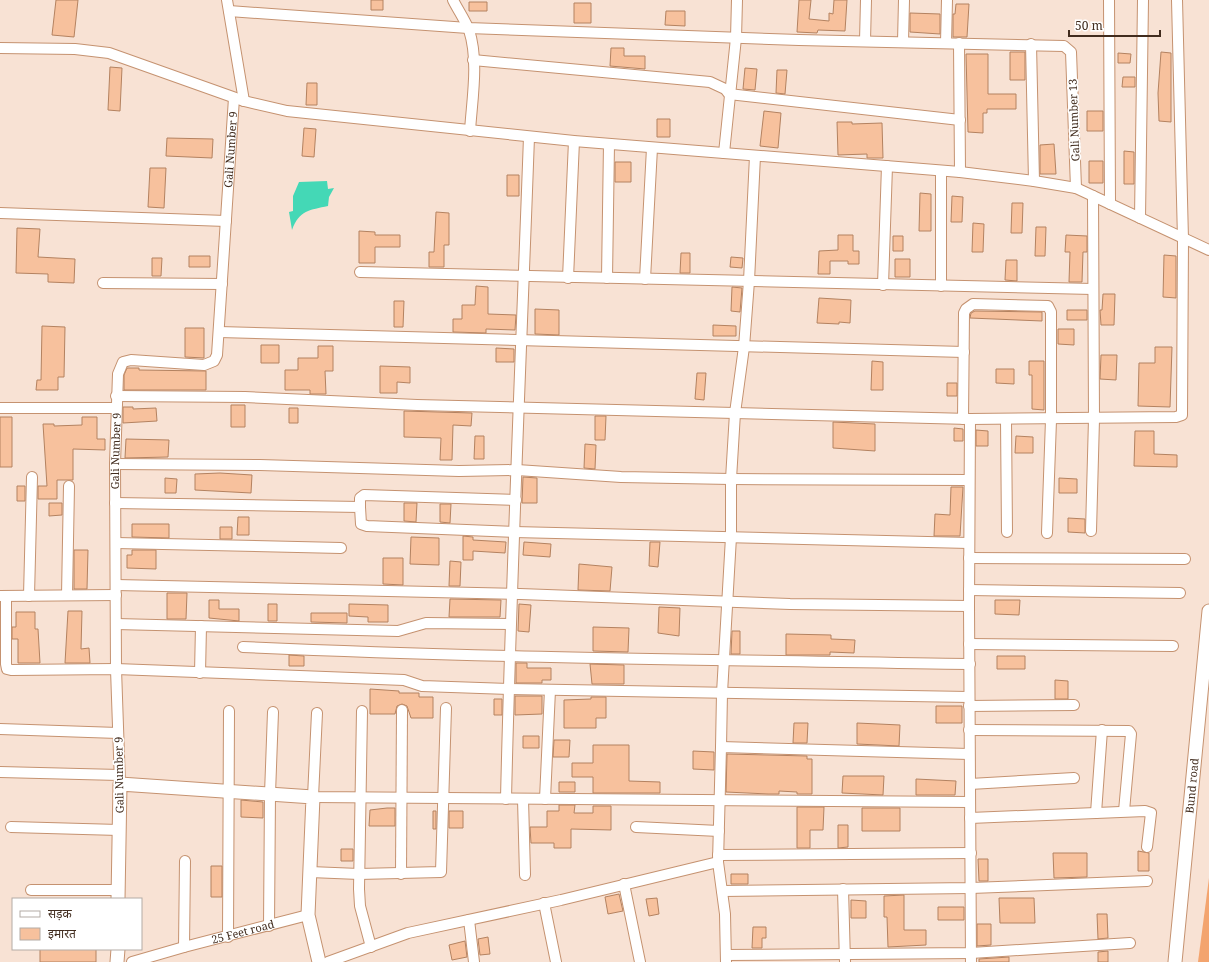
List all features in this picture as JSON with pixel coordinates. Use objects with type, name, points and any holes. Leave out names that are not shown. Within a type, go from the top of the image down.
[{"type":"street","name":"Gali Number 9","points":[[118,895],[119,780],[116,669],[115,464],[116,396],[118,374],[123,362],[131,360],[208,364],[214,361],[217,355],[226,221],[239,100],[227,0]]},
{"type":"street","points":[[453,0],[468,28],[472,43],[473,60],[470,131]]},
{"type":"street","points":[[724,153],[736,38],[737,0]]},
{"type":"street","points":[[865,41],[866,0]]},
{"type":"street","points":[[903,42],[904,0]]},
{"type":"street","points":[[946,43],[947,0]]},
{"type":"street","points":[[1109,0],[1110,204]]},
{"type":"street","points":[[1140,218],[1143,0]]},
{"type":"street","points":[[116,396],[245,397],[417,405],[1006,420],[1176,417],[1182,415],[1183,239],[1177,0]]},
{"type":"street","points":[[229,12],[468,28],[736,38],[1031,44],[1034,180]]},
{"type":"street","points":[[959,43],[960,172]]},
{"type":"street","name":"Gali Number 13","points":[[1031,44],[1064,46],[1072,52],[1076,188]]},
{"type":"street","points":[[0,48],[75,49],[109,53],[239,100],[287,111],[529,137],[960,172],[1034,180],[1076,188],[1209,250]]},
{"type":"street","points":[[473,60],[710,82],[724,89],[729,94],[960,120]]},
{"type":"street","points":[[506,798],[511,593],[516,500],[529,137]]},
{"type":"street","points":[[568,278],[574,141]]},
{"type":"street","points":[[607,278],[609,144]]},
{"type":"street","points":[[645,279],[652,148]]},
{"type":"street","points":[[755,156],[749,281],[731,479],[731,537],[722,693],[718,859],[725,914],[726,958],[971,957],[1130,943]]},
{"type":"street","points":[[883,285],[887,166]]},
{"type":"street","points":[[941,171],[941,286]]},
{"type":"street","points":[[1091,531],[1094,419],[1093,196]]},
{"type":"street","points":[[0,213],[226,221]]},
{"type":"street","points":[[360,272],[1093,289]]},
{"type":"street","points":[[103,283],[222,284]]},
{"type":"street","points":[[971,957],[969,543],[964,313],[969,306],[973,304],[1048,306],[1051,312],[1052,420],[1047,533]]},
{"type":"street","points":[[219,332],[964,352]]},
{"type":"street","points":[[0,408],[116,408]]},
{"type":"street","points":[[1006,420],[1007,532]]},
{"type":"street","points":[[115,464],[260,465],[459,471],[517,470],[621,477],[968,480]]},
{"type":"street","points":[[29,596],[32,477]]},
{"type":"street","points":[[67,595],[69,486]]},
{"type":"street","points":[[516,500],[364,495],[360,498],[361,524],[367,526],[514,532],[969,543]]},
{"type":"street","points":[[115,503],[360,507]]},
{"type":"street","points":[[116,543],[341,548]]},
{"type":"street","points":[[969,558],[1185,559]]},
{"type":"street","points":[[969,606],[728,602],[511,593],[116,590],[67,595],[3,596],[7,669],[116,669],[404,680],[422,686],[722,693],[1074,705]]},
{"type":"street","points":[[969,590],[1180,592]]},
{"type":"street","name":"Bund road","points":[[1175,962],[1209,611]]},
{"type":"street","points":[[116,624],[398,631],[426,623],[510,624]]},
{"type":"street","points":[[200,673],[201,626]]},
{"type":"street","points":[[969,644],[1173,646]]},
{"type":"street","points":[[243,647],[509,656],[970,664]]},
{"type":"street","points":[[545,799],[550,690]]},
{"type":"street","points":[[310,872],[400,874],[438,873],[442,871],[446,708]]},
{"type":"street","points":[[400,874],[402,710]]},
{"type":"street","points":[[228,937],[229,711]]},
{"type":"street","points":[[362,711],[359,874],[360,906],[371,946]]},
{"type":"street","points":[[269,926],[270,794],[273,712]]},
{"type":"street","points":[[317,713],[308,915],[319,962]]},
{"type":"street","points":[[0,729],[118,733]]},
{"type":"street","points":[[969,730],[1126,730],[1130,732],[1124,811]]},
{"type":"street","points":[[1096,813],[1102,730]]},
{"type":"street","points":[[721,747],[969,754]]},
{"type":"street","points":[[0,772],[119,780],[229,791],[313,796],[970,802]]},
{"type":"street","points":[[970,784],[1074,778]]},
{"type":"street","points":[[523,799],[525,875]]},
{"type":"street","points":[[970,818],[1146,811],[1151,813],[1147,847]]},
{"type":"street","points":[[11,827],[119,830]]},
{"type":"street","points":[[636,827],[719,831]]},
{"type":"street","points":[[328,962],[408,933],[624,884],[718,859],[971,853]]},
{"type":"street","points":[[184,947],[185,861]]},
{"type":"street","points":[[722,891],[971,888],[1147,881]]},
{"type":"street","points":[[624,884],[640,962]]},
{"type":"street","points":[[843,889],[845,958]]},
{"type":"street","points":[[31,890],[118,895]]},
{"type":"street","points":[[544,903],[556,962]]},
{"type":"street","name":"25 Feet road","points":[[132,962],[308,915]]},
{"type":"street","points":[[469,920],[474,962]]},
{"type":"street","points":[[118,950],[118,962]]},
{"type":"shaded area","points":[[327,181],[328,189],[334,188],[329,197],[328,206],[306,212],[298,218],[292,230],[289,212],[293,211],[293,196],[299,182]]},
{"type":"shaded area","points":[[1209,878],[1209,962],[1198,962]]},
{"type":"building","points":[[56,0],[78,0],[74,37],[52,35]]},
{"type":"building","points":[[371,0],[383,0],[383,10],[371,10]]},
{"type":"building","points":[[799,0],[811,0],[809,19],[829,21],[829,13],[833,14],[834,0],[847,0],[845,31],[818,30],[817,33],[797,32]]},
{"type":"building","points":[[469,2],[487,2],[487,11],[469,11]]},
{"type":"building","points":[[574,3],[591,3],[591,23],[574,23]]},
{"type":"building","points":[[956,4],[969,4],[967,37],[953,37],[953,14],[955,14]]},
{"type":"building","points":[[666,11],[685,11],[685,26],[665,25]]},
{"type":"building","points":[[910,13],[940,14],[940,34],[910,32]]},
{"type":"building","points":[[611,48],[624,48],[624,56],[645,56],[645,69],[610,66]]},
{"type":"building","points":[[1010,52],[1025,52],[1025,80],[1010,80]]},
{"type":"building","points":[[1161,52],[1171,53],[1171,122],[1159,121],[1158,93]]},
{"type":"building","points":[[1118,53],[1131,54],[1130,63],[1118,63]]},
{"type":"building","points":[[966,54],[988,54],[988,94],[1016,94],[1016,109],[987,109],[987,113],[983,113],[983,133],[968,132]]},
{"type":"building","points":[[110,67],[122,68],[120,111],[108,110]]},
{"type":"building","points":[[745,68],[757,69],[755,90],[743,89]]},
{"type":"building","points":[[777,70],[787,70],[785,94],[776,93]]},
{"type":"building","points":[[1123,77],[1135,77],[1135,87],[1122,87]]},
{"type":"building","points":[[307,83],[317,83],[317,105],[306,105]]},
{"type":"building","points":[[764,111],[781,113],[778,148],[760,146]]},
{"type":"building","points":[[1087,111],[1103,111],[1103,131],[1087,131]]},
{"type":"building","points":[[657,119],[670,119],[670,137],[657,137]]},
{"type":"building","points":[[837,122],[852,122],[852,124],[882,123],[883,158],[867,158],[867,154],[838,155]]},
{"type":"building","points":[[304,128],[316,129],[314,157],[302,156]]},
{"type":"building","points":[[167,138],[213,139],[212,158],[166,156]]},
{"type":"building","points":[[1054,144],[1056,174],[1040,174],[1040,145]]},
{"type":"building","points":[[1124,151],[1134,152],[1134,184],[1124,184]]},
{"type":"building","points":[[1089,161],[1103,161],[1103,183],[1089,183]]},
{"type":"building","points":[[615,162],[631,162],[631,182],[615,182]]},
{"type":"building","points":[[150,168],[166,168],[164,208],[148,207]]},
{"type":"building","points":[[507,175],[519,175],[519,196],[507,196]]},
{"type":"building","points":[[920,193],[931,194],[931,231],[919,231]]},
{"type":"building","points":[[952,196],[963,197],[962,222],[951,222]]},
{"type":"building","points":[[1012,203],[1023,203],[1022,233],[1011,233]]},
{"type":"building","points":[[436,212],[449,213],[449,245],[444,245],[444,267],[429,267],[429,252],[434,252]]},
{"type":"building","points":[[973,223],[984,224],[983,252],[972,252]]},
{"type":"building","points":[[1036,227],[1046,227],[1045,256],[1035,256]]},
{"type":"building","points":[[17,228],[40,229],[38,257],[75,259],[74,283],[48,282],[48,274],[16,273]]},
{"type":"building","points":[[359,231],[375,232],[375,235],[400,235],[400,247],[375,247],[375,263],[359,263]]},
{"type":"building","points":[[838,235],[853,235],[853,251],[859,251],[859,264],[848,264],[848,261],[830,261],[830,274],[818,274],[819,251],[838,250]]},
{"type":"building","points":[[1066,235],[1087,236],[1087,252],[1083,252],[1082,282],[1069,282],[1070,252],[1065,252]]},
{"type":"building","points":[[893,236],[903,236],[903,251],[893,251]]},
{"type":"building","points":[[681,253],[690,253],[690,273],[680,273]]},
{"type":"building","points":[[1164,255],[1176,256],[1176,298],[1163,297]]},
{"type":"building","points":[[189,256],[210,256],[210,267],[189,267]]},
{"type":"building","points":[[731,257],[743,258],[742,268],[730,267]]},
{"type":"building","points":[[152,258],[162,258],[161,276],[152,276]]},
{"type":"building","points":[[895,259],[910,259],[910,277],[895,277]]},
{"type":"building","points":[[1006,260],[1017,260],[1017,281],[1005,280]]},
{"type":"building","points":[[476,286],[488,287],[488,314],[516,315],[515,330],[486,329],[486,333],[453,332],[453,319],[462,319],[462,305],[475,305]]},
{"type":"building","points":[[732,287],[742,288],[740,312],[731,311]]},
{"type":"building","points":[[1103,294],[1115,294],[1114,325],[1101,325],[1100,310],[1102,310]]},
{"type":"building","points":[[819,298],[851,300],[850,323],[817,323]]},
{"type":"building","points":[[394,301],[404,301],[403,327],[394,327]]},
{"type":"building","points":[[535,309],[559,310],[559,335],[535,334]]},
{"type":"building","points":[[1067,310],[1087,310],[1087,320],[1067,320]]},
{"type":"building","points":[[975,311],[1042,312],[1042,321],[970,318],[971,313]]},
{"type":"building","points":[[713,325],[736,326],[736,336],[713,336]]},
{"type":"building","points":[[42,326],[65,327],[64,377],[58,377],[58,390],[36,390],[37,380],[41,380]]},
{"type":"building","points":[[185,328],[204,328],[204,358],[185,357]]},
{"type":"building","points":[[1058,329],[1074,329],[1074,345],[1058,344]]},
{"type":"building","points":[[261,345],[279,345],[279,363],[261,363]]},
{"type":"building","points":[[318,346],[333,346],[333,371],[325,371],[326,394],[310,394],[310,390],[285,390],[285,370],[298,370],[298,358],[318,358]]},
{"type":"building","points":[[1155,347],[1172,347],[1170,407],[1138,406],[1139,363],[1155,363]]},
{"type":"building","points":[[496,348],[514,349],[514,362],[496,362]]},
{"type":"building","points":[[1101,355],[1117,355],[1116,380],[1100,379]]},
{"type":"building","points":[[872,361],[883,362],[883,390],[871,390]]},
{"type":"building","points":[[1029,361],[1044,361],[1044,410],[1032,409],[1032,375],[1029,375]]},
{"type":"building","points":[[380,366],[410,367],[410,383],[397,382],[397,393],[380,393]]},
{"type":"building","points":[[127,368],[139,368],[139,370],[206,371],[206,390],[124,390],[124,375]]},
{"type":"building","points":[[996,369],[1014,369],[1014,384],[996,383]]},
{"type":"building","points":[[697,373],[706,373],[704,400],[695,399]]},
{"type":"building","points":[[947,383],[957,383],[957,396],[947,396]]},
{"type":"building","points":[[231,405],[245,405],[245,427],[231,427]]},
{"type":"building","points":[[123,407],[133,407],[133,409],[156,408],[157,421],[123,423]]},
{"type":"building","points":[[289,408],[298,408],[298,423],[289,423]]},
{"type":"building","points":[[404,411],[472,413],[471,426],[453,425],[452,460],[440,460],[441,438],[404,437]]},
{"type":"building","points":[[595,416],[606,416],[605,440],[595,440]]},
{"type":"building","points":[[0,417],[12,417],[12,467],[0,467]]},
{"type":"building","points":[[82,417],[97,417],[97,439],[105,439],[105,450],[73,449],[73,480],[57,480],[57,499],[38,499],[38,486],[47,486],[43,424],[54,424],[54,426],[82,425]]},
{"type":"building","points":[[833,422],[875,424],[875,451],[833,448]]},
{"type":"building","points":[[954,428],[963,429],[963,441],[954,441]]},
{"type":"building","points":[[976,430],[988,431],[988,446],[976,446]]},
{"type":"building","points":[[1135,431],[1154,431],[1154,454],[1177,455],[1177,467],[1134,466]]},
{"type":"building","points":[[475,436],[484,436],[484,459],[474,459]]},
{"type":"building","points":[[1016,436],[1033,437],[1033,453],[1015,453]]},
{"type":"building","points":[[126,439],[169,440],[168,457],[125,458]]},
{"type":"building","points":[[585,444],[596,445],[595,469],[584,468]]},
{"type":"building","points":[[220,473],[252,475],[251,493],[195,490],[195,474]]},
{"type":"building","points":[[523,477],[537,478],[537,503],[522,503]]},
{"type":"building","points":[[165,478],[177,479],[176,493],[165,493]]},
{"type":"building","points":[[1059,478],[1077,479],[1077,493],[1059,493]]},
{"type":"building","points":[[17,486],[25,486],[25,501],[17,501]]},
{"type":"building","points":[[951,487],[963,487],[960,536],[934,536],[935,514],[950,515]]},
{"type":"building","points":[[49,503],[62,503],[62,515],[49,516]]},
{"type":"building","points":[[404,503],[417,503],[416,522],[404,521]]},
{"type":"building","points":[[440,504],[451,504],[450,523],[440,522]]},
{"type":"building","points":[[238,517],[249,517],[249,535],[237,535]]},
{"type":"building","points":[[1068,518],[1085,519],[1085,533],[1068,532]]},
{"type":"building","points":[[132,524],[169,524],[169,538],[132,537]]},
{"type":"building","points":[[220,527],[232,527],[232,539],[220,539]]},
{"type":"building","points":[[463,536],[473,537],[473,540],[506,542],[505,553],[473,551],[473,560],[463,560]]},
{"type":"building","points":[[411,537],[439,538],[439,565],[410,564]]},
{"type":"building","points":[[524,542],[551,544],[550,557],[523,555]]},
{"type":"building","points":[[650,542],[660,542],[658,567],[649,566]]},
{"type":"building","points":[[74,550],[88,550],[87,589],[74,589]]},
{"type":"building","points":[[132,550],[156,550],[156,569],[127,568],[127,555],[132,555]]},
{"type":"building","points":[[383,558],[403,558],[403,585],[383,584]]},
{"type":"building","points":[[450,561],[461,562],[460,586],[449,586]]},
{"type":"building","points":[[579,564],[612,567],[610,591],[578,590]]},
{"type":"building","points":[[167,593],[187,593],[186,619],[167,619]]},
{"type":"building","points":[[450,599],[501,600],[500,617],[449,617]]},
{"type":"building","points":[[209,600],[219,600],[219,609],[239,609],[239,621],[209,618]]},
{"type":"building","points":[[995,600],[1020,600],[1019,615],[995,614]]},
{"type":"building","points":[[268,604],[277,604],[277,621],[268,621]]},
{"type":"building","points":[[349,604],[388,605],[388,622],[368,622],[368,617],[349,616]]},
{"type":"building","points":[[519,604],[531,605],[529,632],[518,631]]},
{"type":"building","points":[[659,607],[680,608],[679,636],[658,633]]},
{"type":"building","points":[[68,611],[82,611],[81,649],[89,648],[90,663],[65,663]]},
{"type":"building","points":[[16,612],[35,612],[35,629],[38,629],[40,663],[18,663],[18,639],[12,639],[12,627],[16,627]]},
{"type":"building","points":[[311,613],[347,613],[347,623],[311,622]]},
{"type":"building","points":[[593,627],[629,628],[628,652],[593,651]]},
{"type":"building","points":[[732,631],[740,631],[740,654],[731,654]]},
{"type":"building","points":[[786,634],[831,635],[831,639],[855,640],[854,653],[830,652],[830,655],[786,655]]},
{"type":"building","points":[[289,655],[304,656],[304,666],[289,666]]},
{"type":"building","points":[[997,656],[1025,656],[1025,669],[997,669]]},
{"type":"building","points":[[516,663],[527,663],[527,668],[551,668],[551,680],[542,680],[542,683],[516,683]]},
{"type":"building","points":[[590,664],[624,665],[624,684],[592,684]]},
{"type":"building","points":[[1055,680],[1068,681],[1068,699],[1055,699]]},
{"type":"building","points":[[370,689],[399,691],[399,693],[419,693],[419,697],[433,697],[433,718],[411,718],[407,706],[402,704],[397,706],[395,714],[370,714]]},
{"type":"building","points":[[515,696],[542,696],[542,714],[515,715]]},
{"type":"building","points":[[591,697],[606,697],[606,718],[596,718],[596,728],[564,728],[564,700],[591,699]]},
{"type":"building","points":[[494,699],[502,699],[502,715],[494,715]]},
{"type":"building","points":[[936,706],[962,706],[962,723],[936,723]]},
{"type":"building","points":[[794,723],[808,723],[807,743],[793,743]]},
{"type":"building","points":[[857,723],[900,725],[899,746],[857,744]]},
{"type":"building","points":[[523,736],[539,736],[539,748],[523,748]]},
{"type":"building","points":[[554,740],[570,740],[569,757],[553,757]]},
{"type":"building","points":[[593,745],[629,745],[629,781],[660,782],[660,793],[593,793],[593,777],[572,777],[572,763],[593,763]]},
{"type":"building","points":[[693,751],[714,752],[714,770],[693,769]]},
{"type":"building","points":[[727,754],[807,756],[807,759],[812,759],[812,794],[797,794],[797,792],[779,791],[779,794],[726,792]]},
{"type":"building","points":[[843,776],[884,776],[883,795],[842,793]]},
{"type":"building","points":[[916,779],[956,781],[955,795],[916,795]]},
{"type":"building","points":[[559,782],[575,782],[575,792],[559,792]]},
{"type":"building","points":[[241,800],[263,802],[263,818],[241,817]]},
{"type":"building","points":[[559,805],[575,805],[574,813],[593,813],[593,806],[611,806],[611,830],[571,829],[571,848],[554,848],[554,843],[531,843],[530,827],[547,827],[547,811],[559,811]]},
{"type":"building","points":[[797,807],[824,807],[823,830],[810,830],[810,848],[797,848]]},
{"type":"building","points":[[395,808],[395,826],[369,826],[370,810]]},
{"type":"building","points":[[862,808],[900,808],[900,831],[862,831]]},
{"type":"building","points":[[433,811],[436,811],[436,829],[433,829]]},
{"type":"building","points":[[449,811],[463,811],[463,828],[449,828]]},
{"type":"building","points":[[838,825],[848,825],[848,847],[838,848]]},
{"type":"building","points":[[341,849],[353,849],[353,861],[341,861]]},
{"type":"building","points":[[1138,851],[1149,853],[1149,871],[1138,871]]},
{"type":"building","points":[[1053,853],[1087,853],[1087,877],[1054,878]]},
{"type":"building","points":[[978,859],[988,859],[988,881],[979,881]]},
{"type":"building","points":[[211,866],[222,866],[222,897],[211,897]]},
{"type":"building","points":[[731,874],[748,874],[748,884],[731,884]]},
{"type":"building","points":[[619,894],[623,911],[608,914],[605,897]]},
{"type":"building","points":[[904,895],[904,930],[926,930],[926,945],[888,947],[887,917],[884,917],[884,896]]},
{"type":"building","points":[[657,898],[659,914],[649,916],[646,899]]},
{"type":"building","points":[[999,898],[1034,898],[1035,923],[1000,923]]},
{"type":"building","points":[[851,900],[866,901],[866,918],[851,918]]},
{"type":"building","points":[[938,907],[964,907],[964,920],[938,920]]},
{"type":"building","points":[[1097,914],[1107,914],[1108,938],[1098,939]]},
{"type":"building","points":[[977,924],[991,924],[991,945],[977,946]]},
{"type":"building","points":[[753,927],[766,927],[766,938],[762,938],[762,948],[752,948]]},
{"type":"building","points":[[488,937],[490,954],[480,955],[478,939]]},
{"type":"building","points":[[465,941],[467,957],[452,960],[449,945]]},
{"type":"building","points":[[40,950],[96,950],[96,962],[40,962]]},
{"type":"building","points":[[1108,951],[1108,962],[1098,962],[1098,952]]},
{"type":"building","points":[[1009,957],[1009,962],[979,962],[979,959]]}]
